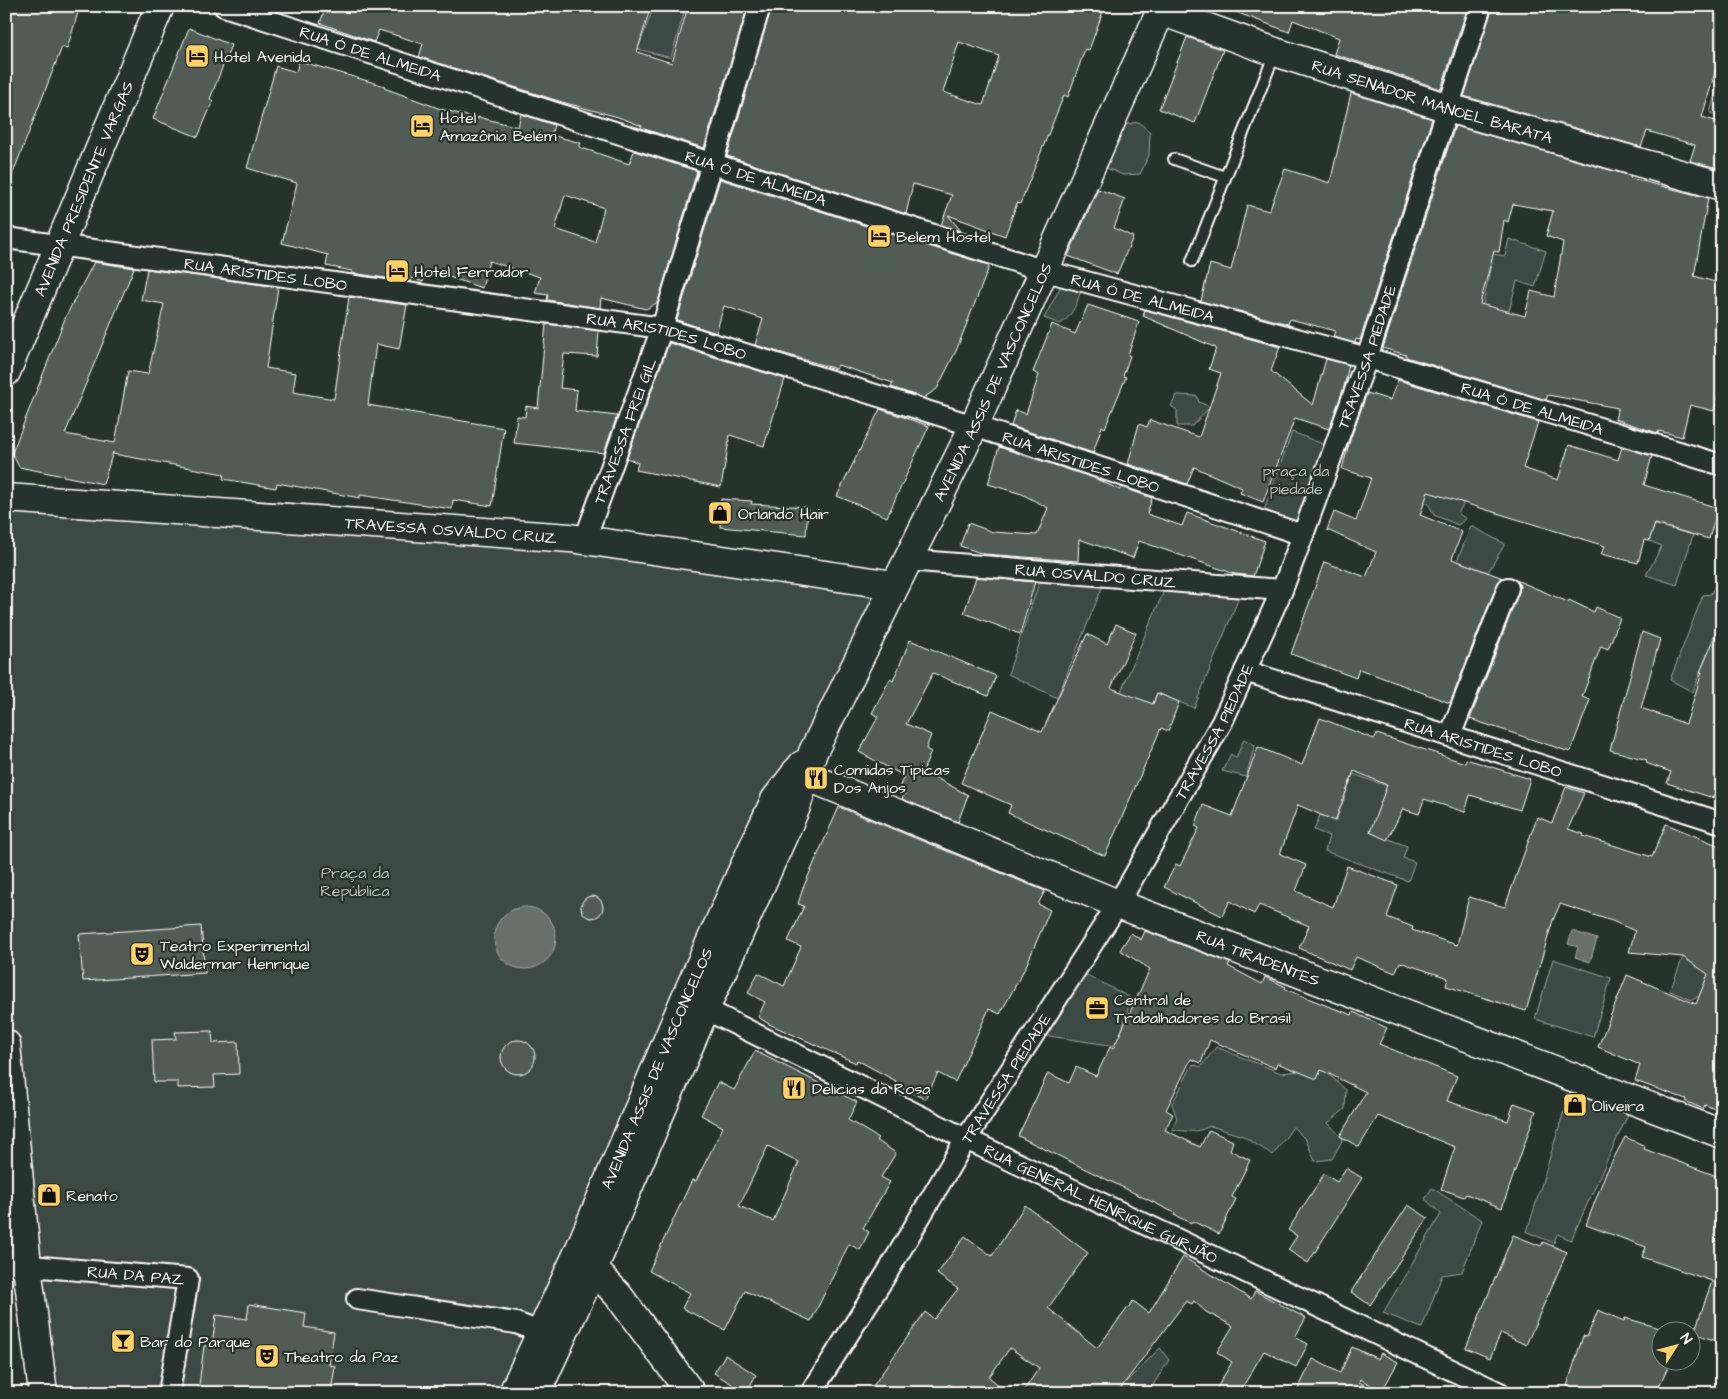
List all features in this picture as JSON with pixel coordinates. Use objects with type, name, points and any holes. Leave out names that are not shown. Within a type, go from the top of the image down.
[{"type":"main road","name":"AVENIDA PRESIDENTE VARGAS","points":[[6,372],[61,246],[160,6]]},
{"type":"main road","name":"RUA SENADOR MANOEL BARATA","points":[[1157,8],[1275,52],[1448,108],[1722,186]]},
{"type":"main road","name":"AVENIDA ASSIS DE VASCONCELOS","points":[[513,1393],[540,1332],[586,1261],[705,1009],[796,807],[805,767],[974,426],[1157,8]]},
{"type":"main road","name":"TRAVESSA OSVALDO CRUZ","points":[[6,498],[585,539],[894,585]]},
{"type":"main road","name":"AVENIDA ASSIS DE VASCONCELOS","points":[[536,1393],[681,1008],[775,800],[805,767]]},
{"type":"main road","name":"RUA TIRADENTES","points":[[805,767],[1118,904],[1722,1134]]},
{"type":"main road","points":[[6,1044],[17,1265],[44,1393]]},
{"type":"main road","points":[[586,1261],[618,1295],[691,1393]]},
{"type":"street","name":"RUA Ó DE ALMEIDA","points":[[224,6],[1042,270],[1367,358],[1722,464]]},
{"type":"street","name":"TRAVESSA FREI GIL","points":[[585,539],[662,328],[760,6]]},
{"type":"street","name":"TRAVESSA PIEDADE","points":[[811,1393],[887,1273],[966,1139],[1118,904],[1222,722],[1282,590],[1303,535],[1367,358],[1481,6]]},
{"type":"street","name":"RUA ARISTIDES LOBO","points":[[6,238],[662,328],[974,426],[1303,535]]},
{"type":"street","name":"RUA OSVALDO CRUZ","points":[[907,560],[1282,590]]},
{"type":"street","points":[[1450,736],[1508,588]]},
{"type":"street","name":"RUA ARISTIDES LOBO","points":[[1245,671],[1722,822]]},
{"type":"street","name":"RUA GENERAL HENRIQUE GURJÃO","points":[[705,1009],[966,1139],[1500,1393]]},
{"type":"street","name":"RUA DA PAZ","points":[[17,1265],[188,1279],[169,1393]]},
{"type":"street","points":[[357,1299],[516,1323],[540,1332]]},
{"type":"lane","points":[[1192,261],[1275,52]]},
{"type":"lane","points":[[1174,159],[1225,178]]},
{"type":"green space","points":[[654,6],[686,6],[671,58],[638,49]]},
{"type":"green space","points":[[1722,68],[1722,117],[1710,113]]},
{"type":"green space","points":[[1139,122],[1150,132],[1149,155],[1140,174],[1123,175],[1097,164],[1114,126]]},
{"type":"green space","points":[[1509,239],[1546,251],[1535,287],[1517,281],[1509,311],[1482,309],[1493,254],[1505,256]]},
{"type":"green space","points":[[1064,280],[1082,287],[1072,313],[1060,324],[1044,318]]},
{"type":"green space","points":[[1177,395],[1197,396],[1199,402],[1210,407],[1192,426],[1177,426],[1177,410],[1171,406]]},
{"type":"green space","name":"praça da piedade","points":[[1292,432],[1328,446],[1299,526],[1263,513]]},
{"type":"green space","points":[[1429,486],[1461,489],[1463,505],[1458,513],[1466,519],[1458,525],[1434,515],[1428,503],[1418,500]]},
{"type":"green space","name":"Praça da República","points":[[6,498],[843,578],[894,585],[513,1393],[44,1393],[6,1044]]},
{"type":"green space","points":[[1655,525],[1693,535],[1677,585],[1646,575],[1662,546],[1649,541]]},
{"type":"green space","points":[[1471,526],[1505,544],[1488,572],[1457,561]]},
{"type":"green space","points":[[1042,574],[1104,583],[1057,698],[1008,674]]},
{"type":"green space","points":[[1720,574],[1722,575],[1722,614],[1693,692],[1670,680],[1703,595],[1711,594]]},
{"type":"green space","points":[[1166,586],[1240,595],[1194,708],[1157,693],[1152,706],[1119,696]]},
{"type":"green space","points":[[1244,739],[1255,745],[1246,777],[1222,771],[1231,754],[1236,758]]},
{"type":"green space","points":[[1353,774],[1387,786],[1370,832],[1407,846],[1403,858],[1415,862],[1408,881],[1325,851],[1329,836],[1314,830],[1320,815],[1336,821]]},
{"type":"green space","points":[[1683,957],[1716,969],[1699,996],[1692,1000],[1670,991]]},
{"type":"green space","points":[[1553,959],[1611,978],[1593,1037],[1535,1019]]},
{"type":"green space","points":[[1085,974],[1131,998],[1116,1046],[1042,1035]]},
{"type":"green space","points":[[1216,1047],[1281,1073],[1323,1069],[1346,1090],[1345,1109],[1328,1123],[1343,1139],[1332,1159],[1315,1161],[1306,1140],[1293,1127],[1273,1155],[1243,1136],[1210,1126],[1191,1131],[1172,1129],[1177,1118],[1172,1104],[1193,1064],[1201,1067]]},
{"type":"green space","points":[[1571,1088],[1630,1110],[1571,1240],[1557,1234],[1554,1243],[1527,1232]]},
{"type":"green space","points":[[1432,1188],[1482,1220],[1462,1272],[1442,1275],[1422,1328],[1383,1313],[1441,1214],[1425,1199]]},
{"type":"green space","points":[[1160,1348],[1169,1360],[1148,1393],[1133,1393],[1121,1387]]},
{"type":"shaded area","points":[[519,907],[531,907],[547,916],[554,926],[556,938],[554,950],[547,960],[531,969],[519,969],[508,964],[499,955],[494,944],[494,932],[499,921],[508,912]]},
{"type":"shaded area","points":[[1572,931],[1597,939],[1590,962],[1575,957],[1578,947],[1568,944]]},
{"type":"building","points":[[6,6],[80,6],[67,49],[62,47],[8,186]]},
{"type":"building","points":[[326,6],[651,6],[637,52],[672,63],[688,6],[748,6],[704,148],[641,128],[642,126],[618,117],[562,102],[419,57],[423,44],[379,30],[374,42],[320,23]]},
{"type":"building","points":[[772,6],[1105,6],[1089,50],[1085,49],[1068,97],[1064,95],[1020,204],[1017,203],[1005,236],[948,215],[961,231],[941,225],[952,195],[913,184],[906,214],[727,156]],"holes":[[[959,42],[999,56],[983,105],[943,92]]]},
{"type":"building","points":[[1225,6],[1468,6],[1441,89],[1334,54],[1339,38],[1293,20],[1289,32],[1225,8]]},
{"type":"building","points":[[1493,6],[1722,6],[1722,48],[1702,117],[1722,123],[1722,169],[1690,161],[1695,145],[1647,131],[1641,147],[1464,96]]},
{"type":"building","points":[[189,28],[231,45],[210,99],[213,101],[198,137],[153,119]]},
{"type":"building","points":[[1187,37],[1223,50],[1195,123],[1159,109]]},
{"type":"building","points":[[299,61],[385,86],[384,88],[441,109],[518,127],[521,114],[554,125],[551,135],[581,143],[579,147],[629,164],[634,151],[697,171],[658,302],[646,309],[601,298],[600,308],[547,300],[548,295],[535,293],[540,277],[489,261],[482,288],[428,270],[423,282],[412,278],[411,282],[352,273],[352,271],[326,266],[328,255],[282,243],[297,183],[247,168],[276,66],[296,72]],"holes":[[[565,195],[604,208],[595,242],[555,229]]]},
{"type":"building","points":[[1351,93],[1432,119],[1360,340],[1356,339],[1355,343],[1333,337],[1335,331],[1290,319],[1288,324],[1201,301],[1210,264],[1231,270],[1247,205],[1269,211],[1285,169],[1330,183]]},
{"type":"building","points":[[1455,126],[1631,176],[1630,178],[1708,198],[1694,276],[1722,284],[1722,379],[1714,411],[1690,405],[1682,437],[1659,431],[1658,433],[1615,419],[1618,408],[1548,395],[1546,400],[1406,357],[1406,355],[1383,348]],"holes":[[[1513,204],[1553,211],[1546,236],[1563,242],[1554,297],[1531,291],[1525,316],[1480,304],[1494,251],[1499,252],[1504,220],[1508,222]]]},
{"type":"building","points":[[720,179],[988,265],[989,267],[956,351],[937,389],[923,398],[891,387],[893,383],[838,365],[836,369],[755,345],[763,319],[724,306],[716,333],[677,320]]},
{"type":"building","points":[[1098,189],[1125,199],[1114,228],[1133,237],[1117,274],[1068,256]]},
{"type":"building","points":[[94,262],[134,268],[65,434],[115,443],[128,371],[148,374],[164,304],[141,300],[147,269],[278,287],[266,368],[296,373],[293,392],[334,399],[349,297],[407,305],[399,349],[376,344],[368,405],[504,428],[492,506],[453,500],[452,509],[360,495],[360,498],[277,483],[276,488],[223,479],[224,474],[113,454],[113,452],[103,484],[19,467],[12,453],[66,316]]},
{"type":"building","points":[[1088,305],[1139,322],[1123,376],[1126,377],[1105,428],[1102,426],[1093,453],[1011,426],[1016,410],[1026,414],[1039,375],[1033,372],[1052,324],[1075,334]]},
{"type":"building","points":[[1145,310],[1280,347],[1271,371],[1313,405],[1326,359],[1349,365],[1344,387],[1329,429],[1295,418],[1263,502],[1240,493],[1242,488],[1194,467],[1187,484],[1128,464],[1139,424],[1147,427],[1150,420],[1199,437],[1221,373],[1209,369],[1216,348],[1143,316]]},
{"type":"building","points":[[546,324],[599,331],[597,356],[564,354],[560,388],[577,390],[575,411],[617,416],[604,453],[514,443],[517,416],[525,417],[526,406],[538,408]]},
{"type":"building","points":[[669,343],[785,379],[764,446],[730,435],[721,487],[636,470],[638,463],[627,458]]},
{"type":"building","points":[[1398,380],[1538,422],[1523,468],[1558,480],[1569,445],[1618,460],[1622,447],[1652,456],[1644,485],[1718,508],[1709,539],[1655,524],[1649,541],[1644,540],[1638,563],[1601,554],[1605,546],[1428,492],[1420,515],[1462,532],[1452,559],[1503,578],[1497,584],[1450,703],[1359,669],[1356,678],[1291,654],[1324,562],[1366,577],[1376,552],[1327,530],[1334,512],[1356,521],[1371,478],[1342,469],[1367,393],[1390,400]]},
{"type":"building","points":[[880,409],[929,426],[887,517],[837,496]]},
{"type":"building","points":[[999,447],[1094,478],[1120,490],[1121,487],[1152,498],[1147,514],[1182,526],[1187,513],[1265,541],[1253,576],[1235,574],[1139,541],[1133,558],[1079,539],[1078,561],[984,554],[960,546],[968,523],[993,532],[1037,535],[1048,508],[1022,494],[988,484]]},
{"type":"building","points":[[721,499],[752,501],[751,504],[808,507],[806,535],[720,527]]},
{"type":"building","points":[[976,577],[1035,582],[1020,634],[964,613]]},
{"type":"building","points":[[1516,580],[1568,602],[1569,600],[1594,612],[1596,607],[1620,618],[1608,649],[1601,646],[1582,697],[1590,700],[1570,752],[1470,719],[1519,592],[1520,586]]},
{"type":"building","points":[[1722,621],[1722,770],[1713,798],[1667,783],[1671,772],[1646,763],[1647,760],[1610,750],[1642,632],[1660,639],[1641,708],[1686,724],[1702,672],[1700,672]]},
{"type":"building","points":[[1116,624],[1136,633],[1111,688],[1153,704],[1157,693],[1179,702],[1168,731],[1161,728],[1105,856],[1008,813],[1011,805],[961,783],[992,710],[1042,732],[1087,634],[1107,644]]},
{"type":"building","points":[[910,640],[996,676],[988,696],[933,673],[906,724],[931,735],[926,749],[931,752],[923,771],[968,795],[958,822],[902,799],[906,791],[899,788],[904,776],[859,752],[878,717],[872,713],[890,679],[893,681]]},
{"type":"building","points":[[1320,718],[1374,739],[1377,734],[1465,763],[1466,759],[1530,779],[1520,810],[1470,795],[1465,812],[1424,799],[1419,814],[1403,809],[1387,840],[1370,832],[1387,785],[1354,771],[1335,821],[1298,805],[1280,854],[1306,865],[1296,891],[1333,907],[1347,866],[1398,885],[1387,917],[1413,927],[1412,930],[1457,945],[1469,897],[1505,907],[1537,817],[1552,823],[1566,787],[1584,793],[1568,829],[1584,834],[1583,836],[1652,857],[1666,824],[1722,847],[1722,1112],[1705,1105],[1703,1109],[1685,1101],[1686,1099],[1635,1081],[1640,1065],[1598,1047],[1627,975],[1696,1004],[1708,974],[1683,957],[1629,952],[1635,931],[1612,921],[1560,904],[1553,920],[1526,1011],[1446,986],[1448,978],[1400,962],[1395,973],[1356,957],[1350,970],[1299,948],[1309,926],[1259,905],[1254,914],[1230,901],[1222,916],[1164,887],[1176,864],[1180,866],[1199,828],[1195,826],[1203,805],[1232,816],[1258,747],[1302,765]]},
{"type":"building","points":[[839,807],[1045,891],[1038,904],[1050,910],[1026,966],[1000,1014],[989,1009],[955,1082],[938,1073],[925,1099],[895,1085],[896,1081],[857,1060],[856,1063],[769,1024],[758,1017],[765,1002],[748,993],[758,973],[784,986],[801,947],[788,941],[804,906],[798,904],[803,888]]},
{"type":"building","points":[[592,896],[600,899],[603,907],[600,915],[592,918],[584,915],[581,907],[584,899]]},
{"type":"building","name":"Teatro Experimental Waldermar Henrique","points":[[201,926],[205,973],[83,981],[79,934]]},
{"type":"building","points":[[1145,931],[1230,963],[1228,966],[1262,984],[1265,977],[1286,987],[1285,989],[1352,1015],[1353,1012],[1387,1028],[1379,1044],[1457,1076],[1447,1101],[1508,1121],[1514,1103],[1536,1111],[1502,1208],[1466,1194],[1464,1197],[1441,1189],[1455,1147],[1378,1116],[1359,1147],[1340,1136],[1366,1092],[1321,1070],[1317,1079],[1277,1063],[1275,1068],[1210,1040],[1201,1063],[1191,1059],[1166,1110],[1173,1114],[1165,1130],[1200,1147],[1209,1130],[1233,1141],[1230,1150],[1250,1160],[1232,1197],[1236,1199],[1219,1234],[1174,1215],[1175,1213],[1018,1136],[1048,1073],[1069,1083],[1076,1067],[1096,1076],[1110,1047],[1113,1049],[1150,969],[1120,950],[1131,933],[1141,940]]},
{"type":"building","points":[[212,1031],[213,1043],[238,1042],[239,1074],[214,1075],[215,1087],[178,1088],[178,1082],[154,1082],[152,1040],[176,1039],[175,1032]]},
{"type":"building","points":[[518,1040],[525,1041],[530,1045],[534,1050],[534,1064],[530,1069],[525,1073],[518,1074],[511,1073],[506,1069],[502,1064],[501,1057],[502,1050],[506,1045],[511,1041]]},
{"type":"building","points":[[755,1051],[857,1102],[848,1120],[878,1138],[876,1140],[896,1153],[881,1177],[890,1182],[863,1228],[869,1232],[860,1250],[849,1244],[811,1321],[745,1291],[725,1330],[682,1308],[690,1293],[649,1271],[692,1180],[696,1181],[723,1127],[701,1115],[718,1082],[734,1090]],"holes":[[[768,1146],[799,1162],[773,1221],[739,1206]]]},
{"type":"building","points":[[1625,1137],[1645,1146],[1644,1149],[1722,1178],[1722,1343],[1700,1335],[1700,1322],[1698,1322],[1712,1281],[1642,1257],[1646,1247],[1586,1225],[1605,1175]]},
{"type":"building","points":[[1346,1168],[1362,1178],[1308,1263],[1288,1250],[1297,1236],[1288,1230],[1324,1174],[1337,1182]]},
{"type":"building","points":[[1025,1205],[1088,1253],[1048,1308],[1097,1348],[1133,1301],[1149,1313],[1183,1257],[1251,1299],[1255,1291],[1306,1318],[1295,1337],[1308,1344],[1296,1367],[1264,1351],[1239,1393],[1214,1393],[1232,1362],[1217,1352],[1233,1326],[1206,1312],[1194,1301],[1192,1304],[1186,1301],[1117,1393],[1022,1393],[1039,1368],[1010,1348],[989,1377],[1008,1393],[960,1393],[949,1384],[942,1393],[868,1393],[925,1312],[934,1319],[958,1289],[937,1274],[965,1236],[992,1256]]},
{"type":"building","points":[[1408,1205],[1428,1218],[1370,1305],[1351,1292]]},
{"type":"building","points":[[1513,1235],[1541,1246],[1543,1242],[1567,1252],[1526,1345],[1501,1333],[1490,1358],[1466,1348]]},
{"type":"building","name":"Theatro da Paz","points":[[249,1304],[306,1313],[304,1327],[334,1332],[329,1365],[335,1366],[331,1393],[198,1393],[204,1346],[212,1346],[216,1315],[247,1319]]},
{"type":"building","points":[[1598,1310],[1624,1321],[1625,1318],[1650,1325],[1650,1372],[1665,1372],[1656,1393],[1586,1393],[1567,1386],[1583,1336],[1587,1337]]},
{"type":"building","points":[[1352,1347],[1378,1359],[1381,1353],[1398,1362],[1382,1391],[1360,1379],[1359,1382],[1382,1393],[1296,1393],[1313,1359],[1340,1373]]},
{"type":"building","points":[[725,1355],[756,1375],[746,1393],[714,1373]]},
{"type":"place","name":"Hotel Avenida","points":[[197,56]]},
{"type":"place","name":"Hotel Amazônia Belém","points":[[422,126]]},
{"type":"place","name":"Belem Hostel","points":[[879,236]]},
{"type":"place","name":"Hotel Ferrador","points":[[397,271]]},
{"type":"place","name":"Orlando Hair","points":[[720,513]]},
{"type":"place","name":"Comidas Tipicas Dos Anjos","points":[[816,778]]},
{"type":"place","name":"Teatro Experimental Waldermar Henrique","points":[[142,954]]},
{"type":"place","name":"Central de Trabalhadores do Brasil","points":[[1097,1008]]},
{"type":"place","name":"Delicias da Rosa","points":[[794,1088]]},
{"type":"place","name":"Oliveira","points":[[1575,1105]]},
{"type":"place","name":"Renato","points":[[49,1195]]},
{"type":"place","name":"Bar do Parque","points":[[123,1341]]},
{"type":"place","name":"Theatro da Paz","points":[[267,1356]]}]
